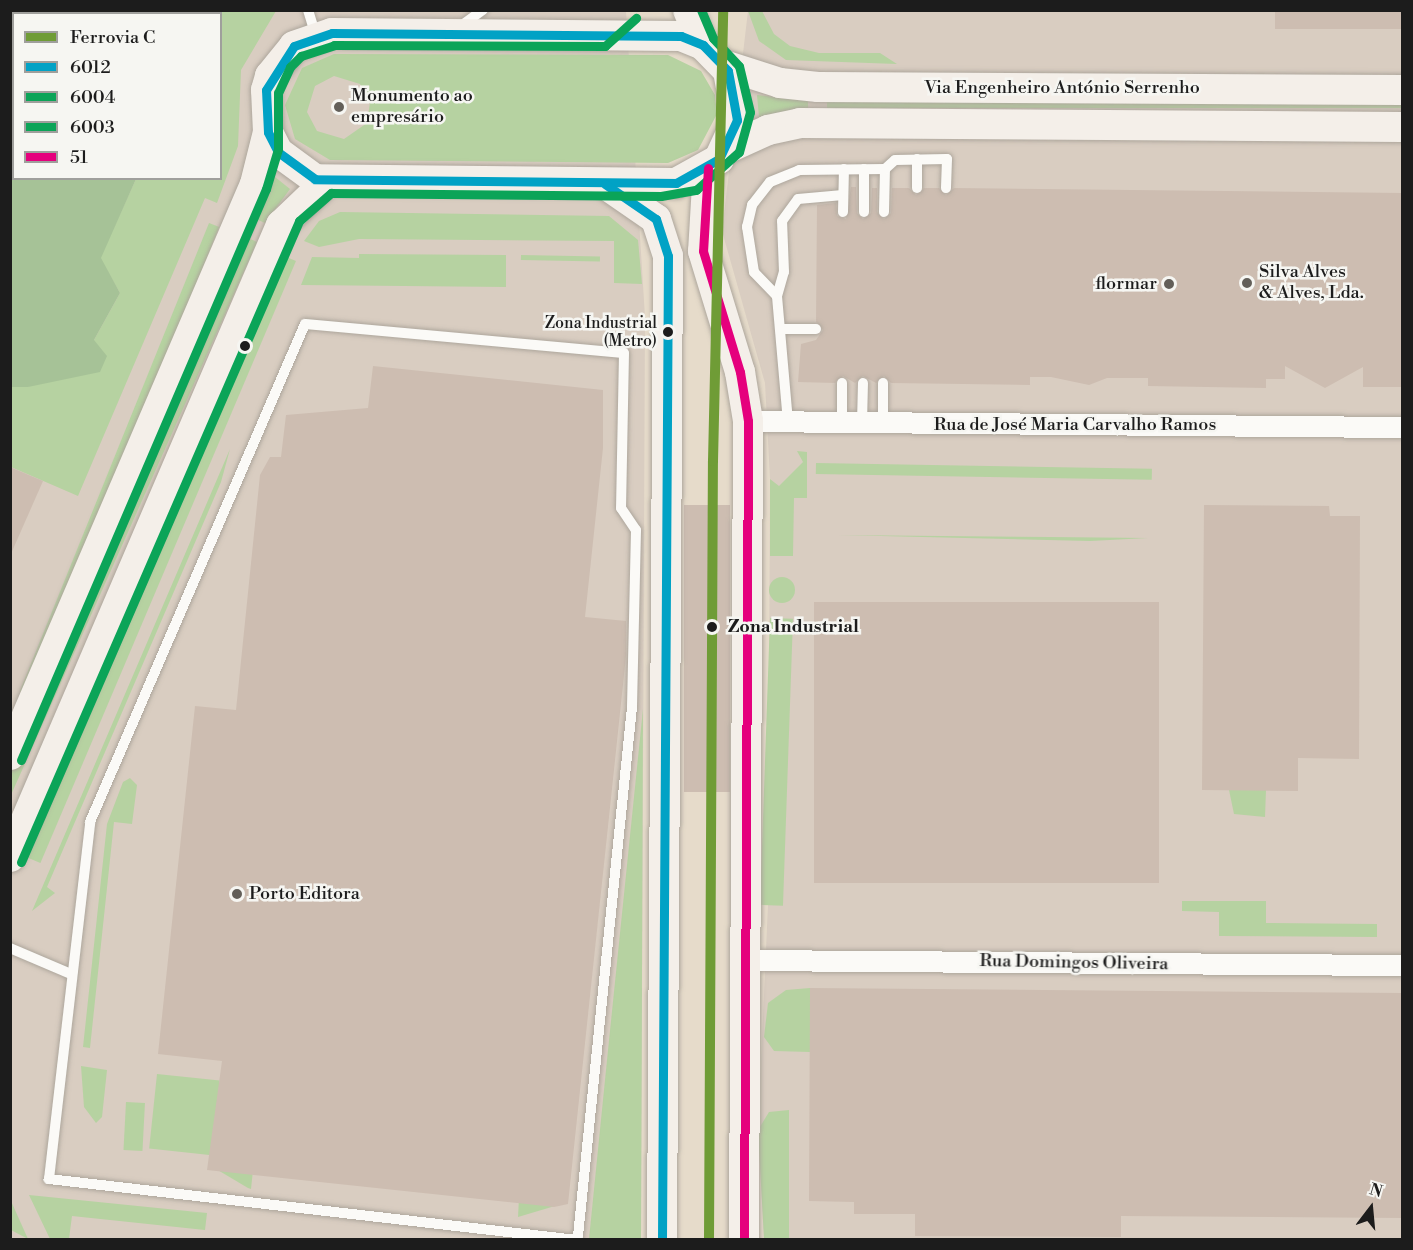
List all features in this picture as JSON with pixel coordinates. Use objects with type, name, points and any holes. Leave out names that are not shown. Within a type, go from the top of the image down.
[{"type":"main road","points":[[604,34],[627,10]]},
{"type":"main road","points":[[688,10],[702,45]]},
{"type":"main road","points":[[10,857],[281,225],[327,181],[298,170],[278,152],[268,132],[264,112],[270,76],[312,23],[451,33],[681,36],[702,45],[724,65],[738,111],[717,159],[703,251],[740,372],[748,421],[744,1239]]},
{"type":"main road","name":"Via Engenheiro António Serrenho","points":[[724,65],[780,84],[818,87],[1402,90]]},
{"type":"main road","name":"Via Engenheiro António Serrenho","points":[[327,181],[676,183],[768,130],[800,123],[1402,127]]},
{"type":"main road","points":[[10,755],[255,184],[268,132]]},
{"type":"main road","points":[[605,184],[656,219],[668,256],[663,1239]]},
{"type":"street","name":"Rua de José Maria Carvalho Ramos","points":[[748,421],[1402,427]]},
{"type":"street","name":"Rua Domingos Oliveira","points":[[745,960],[1402,965]]},
{"type":"lane","points":[[451,33],[483,10]]},
{"type":"lane","points":[[917,159],[917,188]]},
{"type":"lane","points":[[884,212],[885,170],[895,160],[946,159],[946,188]]},
{"type":"lane","points":[[777,296],[754,272],[747,227],[757,196],[789,172],[843,169],[885,170]]},
{"type":"lane","points":[[843,169],[843,212]]},
{"type":"lane","points":[[864,169],[864,212]]},
{"type":"lane","points":[[788,422],[782,329],[777,296],[788,207],[806,196],[843,195]]},
{"type":"lane","points":[[305,324],[624,353],[621,508],[636,530],[632,706],[578,1238],[49,1179],[71,974],[90,822],[305,324]]},
{"type":"lane","points":[[782,329],[816,329]]},
{"type":"lane","points":[[842,383],[862,423]]},
{"type":"lane","points":[[862,383],[862,423]]},
{"type":"lane","points":[[862,423],[883,383]]},
{"type":"lane","points":[[10,948],[71,974]]},
{"type":"shaded area","points":[[10,11],[626,11],[645,317],[641,1239],[11,1239]]},
{"type":"shaded area","points":[[748,11],[1402,11],[1402,1239],[764,1239],[758,1130],[768,905],[770,479],[765,383],[722,231]]},
{"type":"green space","points":[[10,11],[183,11],[12,12],[12,180],[136,180],[101,258],[120,293],[94,340],[107,356],[100,372],[28,387],[10,387]]},
{"type":"green space","points":[[183,11],[276,11],[241,70],[238,146],[217,203],[205,198],[78,496],[11,467],[10,387],[28,387],[94,340],[120,293],[100,258],[136,180],[222,180],[222,12]]},
{"type":"green space","points":[[748,11],[762,11],[774,34],[790,46],[819,53],[880,53],[897,64],[786,60],[759,41]]},
{"type":"green space","points":[[334,54],[668,55],[701,71],[715,95],[717,114],[698,150],[668,163],[330,160],[295,139],[285,105],[302,68]],"holes":[[[334,76],[360,84],[370,102],[367,123],[344,139],[317,131],[307,112],[315,86]]]},
{"type":"green space","points":[[757,95],[808,101],[808,108],[759,117]]},
{"type":"green space","points":[[827,101],[1402,101],[1402,108],[827,108]]},
{"type":"green space","points":[[275,177],[290,189],[265,223],[256,219]]},
{"type":"green space","points":[[340,212],[609,216],[638,240],[642,284],[614,283],[614,241],[359,239],[319,247],[304,241],[319,221]]},
{"type":"green space","points":[[209,223],[219,227],[30,695],[20,691]]},
{"type":"green space","points":[[248,238],[257,242],[12,793],[10,773]]},
{"type":"green space","points":[[359,254],[506,255],[506,287],[301,285],[312,257],[359,258]]},
{"type":"green space","points":[[521,255],[600,256],[600,261],[521,260]]},
{"type":"green space","points":[[284,256],[296,261],[40,863],[28,858]]},
{"type":"green space","points":[[230,449],[221,482],[47,887],[55,893],[32,911]]},
{"type":"green space","points":[[797,451],[807,452],[807,498],[794,498],[793,556],[770,556],[770,479],[779,486],[803,462]]},
{"type":"green space","points":[[816,463],[1152,469],[1152,480],[816,474]]},
{"type":"green space","points":[[838,535],[1051,537],[1148,538],[1090,541]]},
{"type":"green space","points":[[782,577],[791,581],[795,590],[791,599],[782,603],[773,599],[769,590],[773,581]]},
{"type":"green space","points":[[770,618],[793,619],[783,906],[760,905]]},
{"type":"green space","points":[[643,709],[641,1239],[589,1239],[607,1060]]},
{"type":"green space","points":[[130,778],[137,785],[132,824],[114,822],[90,1048],[83,1047],[107,824],[123,782]]},
{"type":"green space","points":[[1229,790],[1266,790],[1265,817],[1234,814]]},
{"type":"green space","points":[[1182,901],[1266,901],[1266,923],[1377,924],[1377,937],[1219,936],[1219,912],[1182,911]]},
{"type":"green space","points":[[810,988],[810,1052],[774,1051],[764,1037],[768,1003],[786,990]]},
{"type":"green space","points":[[81,1066],[107,1070],[102,1117],[96,1123],[84,1107]]},
{"type":"green space","points":[[157,1074],[220,1081],[212,1155],[149,1149]]},
{"type":"green space","points":[[126,1102],[145,1103],[142,1151],[123,1150]]},
{"type":"green space","points":[[789,1110],[789,1239],[764,1239],[758,1130],[769,1112]]},
{"type":"green space","points":[[211,1166],[253,1170],[251,1189],[248,1188]]},
{"type":"green space","points":[[29,1195],[207,1213],[205,1230],[72,1216],[69,1239],[50,1239]]},
{"type":"green space","points":[[519,1198],[565,1203],[518,1217]]},
{"type":"green space","points":[[11,1201],[28,1239],[11,1230]]},
{"type":"building","points":[[1275,10],[1402,10],[1402,29],[1275,29]]},
{"type":"building","points":[[851,187],[856,187],[857,213],[863,219],[871,213],[872,188],[877,188],[877,212],[884,219],[891,213],[892,188],[909,188],[916,195],[924,188],[939,188],[946,195],[954,188],[1402,193],[1402,387],[1363,387],[1363,367],[1325,388],[1285,366],[1285,379],[1266,379],[1266,388],[1148,386],[1148,378],[1107,378],[1089,385],[1051,377],[1030,377],[1030,385],[891,383],[884,376],[876,383],[863,376],[855,383],[843,376],[835,383],[798,382],[801,344],[816,340],[823,330],[816,322],[817,205],[836,203],[837,216],[846,219]]},
{"type":"building","points":[[373,366],[603,390],[603,448],[585,617],[626,621],[626,656],[568,1204],[554,1207],[207,1170],[222,1061],[158,1054],[195,706],[236,710],[260,475],[270,457],[281,457],[286,415],[368,408]]},
{"type":"building","points":[[10,467],[43,481],[10,556]]},
{"type":"building","points":[[684,505],[730,505],[730,792],[684,792]]},
{"type":"building","points":[[1204,505],[1329,506],[1330,516],[1360,516],[1359,759],[1298,758],[1298,791],[1202,790]]},
{"type":"building","points":[[814,602],[1159,602],[1159,883],[814,883]]},
{"type":"building","points":[[810,988],[1402,993],[1402,1218],[1121,1216],[1121,1237],[915,1236],[915,1214],[854,1214],[854,1202],[809,1201]]},
{"type":"rail line","name":"C","points":[[709,1240],[713,461],[723,10]]},
{"type":"transit line","name":"6004","points":[[21,862],[299,221],[331,193],[661,196],[696,190],[739,152],[750,112],[739,66],[713,38],[701,10]]},
{"type":"transit line","name":"6003","points":[[21,760],[266,189],[278,149],[278,93],[290,67],[301,56],[334,45],[605,46],[636,18]]},
{"type":"transit line","name":"6012","points":[[332,33],[681,36],[703,45],[728,71],[737,120],[719,159],[676,183],[315,179],[278,152],[268,132],[266,90],[294,46],[332,33]]},
{"type":"transit line","name":"51","points":[[708,168],[703,251],[740,372],[748,421],[744,1240]]},
{"type":"transit line","name":"6012","points":[[605,184],[656,219],[668,256],[662,1240]]},
{"type":"place","name":"Monumento ao empresário","points":[[339,107]]},
{"type":"place","name":"Silva Alves & Alves, Lda.","points":[[1247,283]]},
{"type":"place","name":"flormar","points":[[1169,284]]},
{"type":"place","name":"Zona Industrial (Metro)","points":[[668,332]]},
{"type":"place","name":"Zona Industrial","points":[[712,627]]},
{"type":"place","name":"Porto Editora","points":[[237,894]]}]
